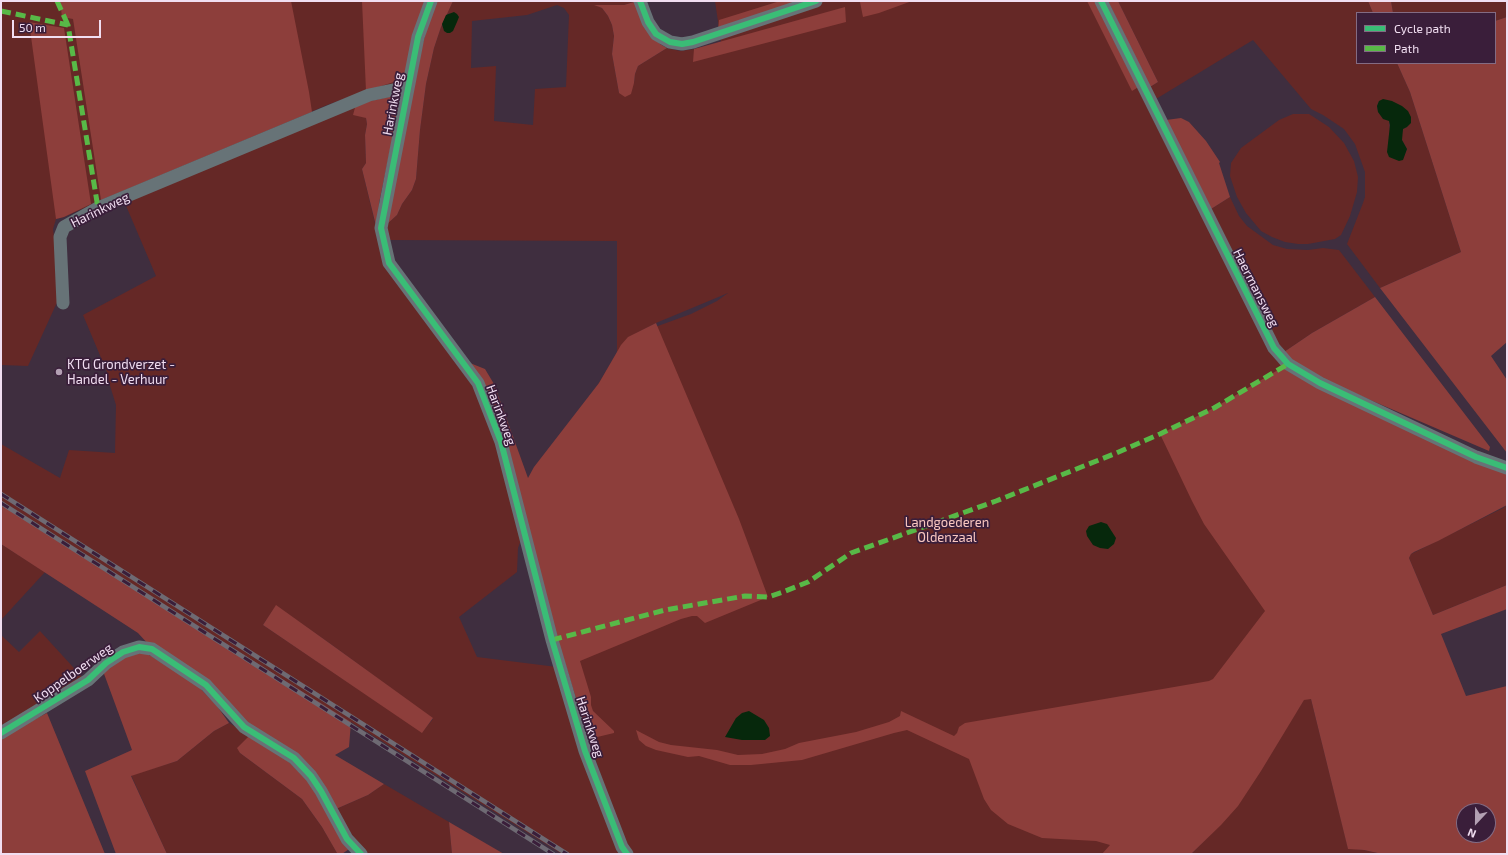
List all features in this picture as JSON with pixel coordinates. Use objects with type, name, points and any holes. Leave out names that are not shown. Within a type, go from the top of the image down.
[{"type":"street","name":"Harinkweg","points":[[431,1],[418,37],[381,228],[389,263],[478,384],[501,442],[552,640],[585,751],[622,847],[627,854]]},
{"type":"street","points":[[640,1],[648,22],[656,34],[670,42],[682,44],[693,42],[816,1]]},
{"type":"street","name":"Haermansweg","points":[[1101,1],[1274,348],[1288,364],[1320,383],[1476,457],[1507,468]]},
{"type":"street","name":"Harinkweg","points":[[63,303],[60,237],[64,227],[98,208],[368,95],[408,87]]},
{"type":"street","name":"Koppelboerweg","points":[[1,733],[88,680],[106,663],[123,652],[139,647],[152,649],[206,685],[244,727],[294,758],[311,776],[321,791],[347,839],[361,854]]},
{"type":"green space","points":[[1,1],[422,1],[403,79],[400,82],[366,91],[327,105],[64,217],[56,219],[53,229],[60,288],[59,298],[28,366],[1,365]]},
{"type":"green space","name":"Landgoederen Oldenzaal","points":[[453,1],[637,1],[624,5],[595,5],[602,8],[612,25],[614,36],[612,54],[619,93],[634,83],[638,66],[667,48],[680,51],[695,49],[721,42],[715,1],[1096,1],[1283,367],[1265,611],[1297,711],[1304,699],[1311,699],[1348,848],[1382,854],[1191,854],[1215,830],[1155,854],[630,854],[618,828],[569,678],[599,383],[617,353],[617,241],[387,240],[386,225],[397,215],[402,204],[412,190],[416,179],[426,84],[434,48],[442,24],[443,28],[450,13],[446,15]],"holes":[[[557,5],[564,8],[569,15],[566,87],[535,89],[533,125],[494,121],[496,66],[471,68],[472,21],[527,15]],[[728,293],[717,301],[691,314],[633,335],[656,323]]]},
{"type":"green space","points":[[1118,1],[1368,1],[1373,12],[1356,12],[1356,64],[1397,64],[1410,92],[1461,252],[1380,288],[1347,244],[1365,197],[1365,172],[1355,144],[1344,129],[1311,109],[1253,40],[1156,99],[1150,87],[1158,82]],"holes":[[[1379,101],[1407,127],[1403,129],[1402,140],[1407,149],[1403,159],[1390,133],[1389,120],[1378,112],[1377,106]]]},
{"type":"green space","points":[[1391,1],[1507,1],[1507,17],[1496,21],[1496,12],[1393,12]]},
{"type":"green space","points":[[356,104],[366,118],[366,163],[362,169],[385,265],[474,388],[495,438],[522,537],[518,548],[517,572],[459,617],[477,657],[557,667],[621,854],[562,854],[1,503],[1,444],[60,478],[69,450],[115,453],[116,405],[107,372],[83,315],[156,276],[124,201]],"holes":[[[276,606],[433,719],[422,732],[263,625]]]},
{"type":"green space","points":[[1293,114],[1309,114],[1329,127],[1344,143],[1354,161],[1358,177],[1357,192],[1350,216],[1341,235],[1335,239],[1308,244],[1298,244],[1285,242],[1272,237],[1261,231],[1246,213],[1237,197],[1230,176],[1231,163],[1241,148],[1279,120]]},
{"type":"green space","points":[[1230,197],[1239,216],[1247,226],[1273,245],[1287,249],[1308,250],[1323,248],[1339,250],[1375,297],[1312,333],[1284,352],[1278,345],[1211,209]]},
{"type":"green space","points":[[1507,505],[1507,585],[1433,615],[1409,558],[1411,554]]},
{"type":"green space","points":[[1,544],[45,572],[1,620]]},
{"type":"green space","points":[[40,631],[83,678],[1,726],[1,635],[19,652]]},
{"type":"green space","points":[[229,723],[250,735],[240,753],[302,799],[322,827],[338,854],[167,854],[131,775],[177,761],[214,731]]},
{"type":"green space","points":[[384,784],[449,822],[452,854],[367,854],[358,845],[336,809],[368,795]]},
{"type":"shaded area","points":[[60,1],[291,1],[312,112],[101,200],[73,19],[62,17]]},
{"type":"shaded area","points":[[362,1],[426,1],[403,79],[366,91]]},
{"type":"shaded area","points":[[435,1],[453,1],[441,27],[434,48],[426,84],[416,179],[412,190],[402,204],[397,215],[386,225],[417,63]]},
{"type":"shaded area","points":[[637,1],[660,44],[667,48],[638,66],[631,94],[625,97],[619,93],[612,54],[614,36],[612,25],[602,8],[594,5],[624,5]]},
{"type":"shaded area","points":[[780,1],[804,1],[718,30],[719,20]]},
{"type":"shaded area","points":[[912,1],[863,17],[860,2]]},
{"type":"shaded area","points":[[1087,1],[1096,1],[1140,86],[1132,91]]},
{"type":"shaded area","points":[[1108,1],[1118,1],[1158,82],[1150,87]]},
{"type":"shaded area","points":[[1368,1],[1391,1],[1393,12],[1373,12]]},
{"type":"shaded area","points":[[845,7],[846,22],[693,62],[694,49]]},
{"type":"shaded area","points":[[454,12],[459,17],[453,31],[447,33],[444,31],[442,24],[446,15]]},
{"type":"shaded area","points":[[1507,17],[1507,342],[1491,356],[1507,380],[1507,453],[1380,288],[1461,252],[1410,92],[1397,64],[1496,64],[1496,21]]},
{"type":"shaded area","points":[[29,22],[64,28],[91,204],[64,217],[56,219]]},
{"type":"shaded area","points":[[402,94],[379,203],[378,234],[362,169],[366,163],[366,118],[353,115],[356,104]]},
{"type":"shaded area","points":[[1383,99],[1392,101],[1402,106],[1408,111],[1411,117],[1411,123],[1403,129],[1402,140],[1407,149],[1403,160],[1399,161],[1389,157],[1387,152],[1390,125],[1389,121],[1383,119],[1378,112],[1377,106],[1379,101]]},
{"type":"shaded area","points":[[1181,118],[1189,122],[1206,141],[1220,162],[1219,163],[1230,197],[1211,209],[1166,120]]},
{"type":"shaded area","points":[[1375,297],[1490,447],[1489,451],[1321,378],[1293,361],[1284,352],[1312,333]]},
{"type":"shaded area","points":[[656,323],[739,519],[768,597],[705,623],[697,616],[681,619],[580,661],[591,697],[593,711],[614,731],[614,733],[589,739],[470,363],[485,369],[494,384],[528,478],[534,467],[599,383],[621,345],[628,337]]},
{"type":"shaded area","points":[[1283,367],[1507,472],[1507,505],[1414,552],[1409,558],[1433,615],[1507,585],[1507,609],[1441,634],[1466,696],[1507,686],[1507,854],[1382,854],[1364,850],[1348,849],[1311,699],[1304,700],[1238,806],[1191,854],[1102,854],[1110,845],[1096,841],[1042,838],[1008,824],[991,810],[984,799],[969,759],[907,730],[802,760],[751,765],[730,765],[699,756],[688,757],[656,750],[646,746],[639,740],[636,730],[659,742],[671,745],[717,750],[738,755],[762,754],[785,749],[799,743],[856,732],[889,722],[900,716],[901,711],[954,736],[959,727],[965,723],[1209,681],[1213,679],[1265,611],[1204,524],[1160,434],[1214,408]]},
{"type":"shaded area","points":[[1,503],[351,722],[349,747],[335,755],[384,784],[368,795],[336,809],[325,788],[241,718],[149,645],[138,633],[1,544]]},
{"type":"shaded area","points":[[1101,522],[1107,524],[1116,538],[1114,544],[1108,549],[1093,545],[1087,536],[1086,531],[1089,526]]},
{"type":"shaded area","points":[[276,605],[433,718],[422,733],[263,625]]},
{"type":"shaded area","points":[[143,652],[196,684],[217,706],[229,723],[214,731],[177,761],[131,776],[167,854],[116,854],[85,771],[132,750],[103,671],[119,659]]},
{"type":"shaded area","points":[[749,711],[764,720],[769,728],[770,736],[765,740],[742,740],[725,737],[736,718],[742,713]]},
{"type":"shaded area","points":[[47,713],[105,854],[1,854],[1,737]]},
{"type":"shaded area","points":[[250,735],[288,761],[308,781],[349,849],[342,854],[337,853],[322,827],[302,799],[240,753],[237,748]]},
{"type":"shaded area","points":[[449,822],[504,854],[452,854]]},
{"type":"railway","points":[[1,494],[567,854]]},
{"type":"railway","points":[[1,503],[553,854]]},
{"type":"marked path","points":[[57,1],[68,25]]},
{"type":"marked path","points":[[1,11],[68,25],[98,208]]},
{"type":"marked path","points":[[552,640],[665,610],[745,596],[768,597],[783,592],[808,582],[851,553],[996,501],[1160,434],[1214,408],[1288,364]]},
{"type":"cycle path","points":[[431,1],[418,37],[381,228],[389,263],[478,383],[501,442],[552,640],[585,751],[622,847],[627,854]]},
{"type":"cycle path","points":[[640,1],[648,22],[656,34],[670,42],[682,44],[693,42],[816,1]]},
{"type":"cycle path","points":[[1101,1],[1274,348],[1288,364],[1320,383],[1476,457],[1507,468]]},
{"type":"cycle path","points":[[1,733],[88,680],[106,663],[123,652],[139,647],[152,649],[206,685],[244,727],[294,758],[311,776],[321,791],[347,839],[361,854]]},
{"type":"place","name":"KTG Grondverzet - Handel - Verhuur","points":[[59,372]]}]
